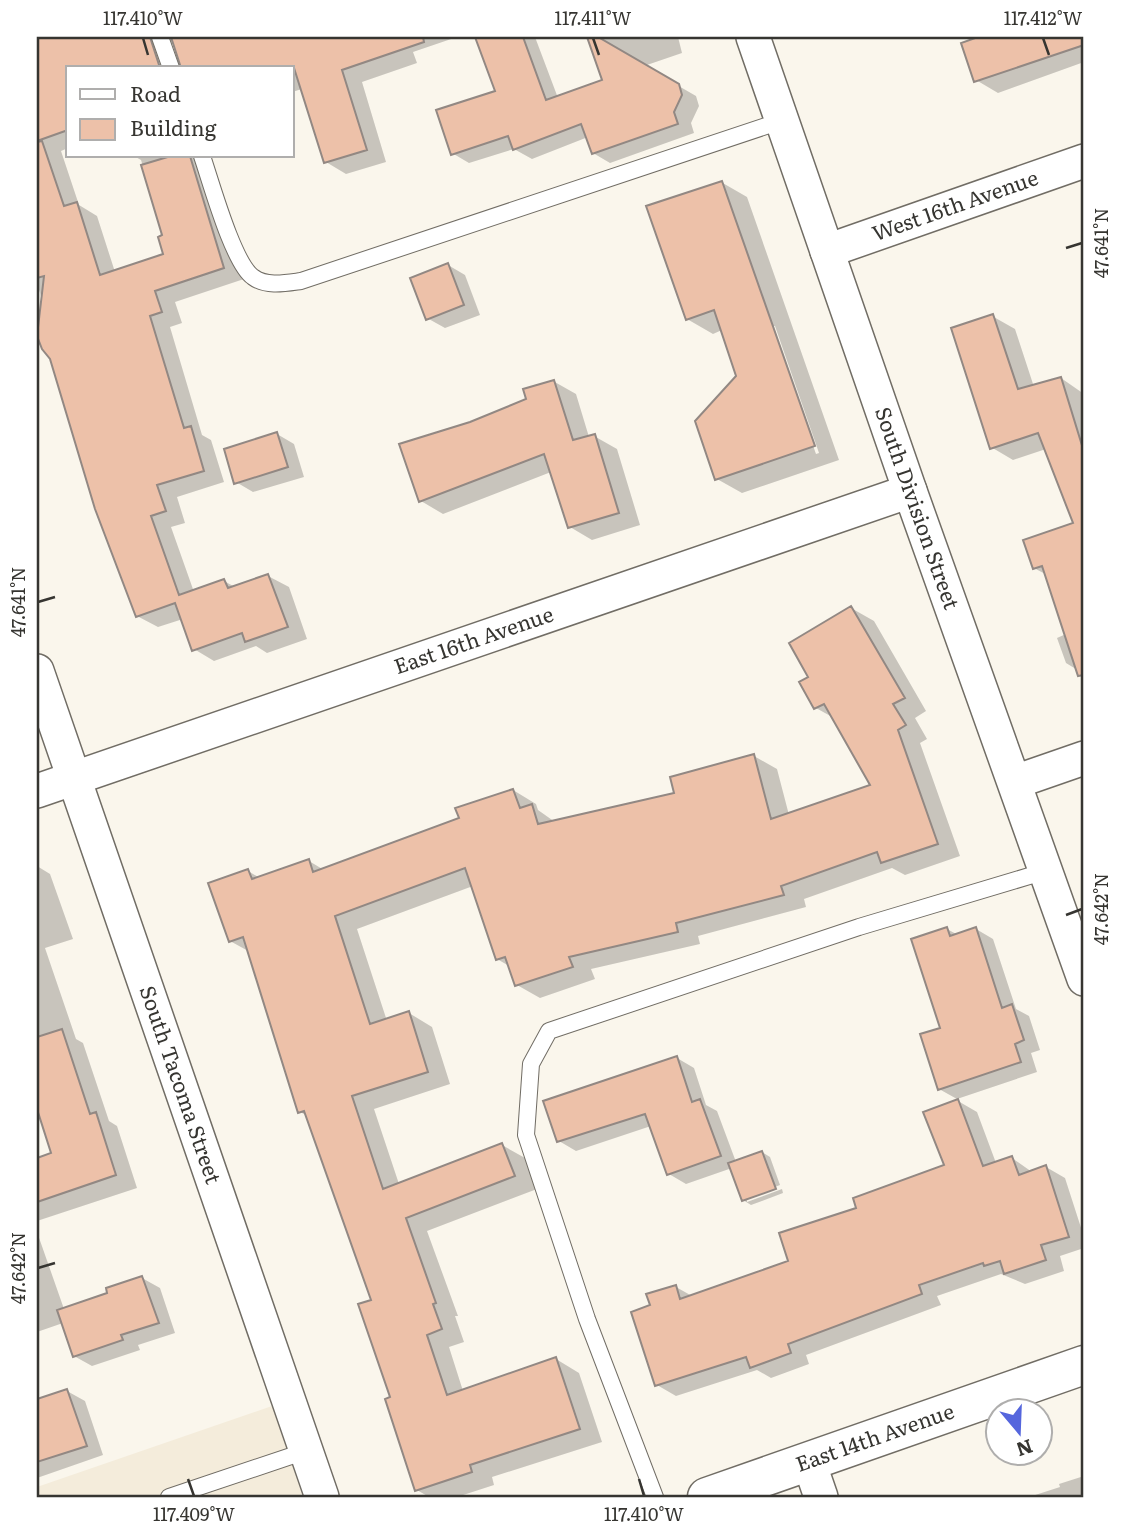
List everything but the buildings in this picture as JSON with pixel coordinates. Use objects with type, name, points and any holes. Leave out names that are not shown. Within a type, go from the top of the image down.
[{"type":"street","name":"South Division Street","points":[[753,37],[910,491],[1084,979]]},
{"type":"street","name":"West 16th Avenue","points":[[827,251],[1084,161]]},
{"type":"street","name":"East 16th Avenue","points":[[37,791],[910,491]]},
{"type":"street","name":"South Tacoma Street","points":[[37,671],[322,1497]]},
{"type":"street","points":[[1015,782],[1084,758]]},
{"type":"street","name":"East 14th Avenue","points":[[707,1497],[815,1480],[1084,1366]]},
{"type":"lane","points":[[160,37],[170,66]]},
{"type":"lane","points":[[203,158],[239,261],[253,278],[273,284],[301,281],[782,121]]},
{"type":"lane","points":[[654,1497],[587,1319],[526,1135],[531,1064],[549,1031],[859,927],[1046,871]]},
{"type":"lane","points":[[169,1497],[306,1451]]},
{"type":"shaded area","points":[[272,1406],[303,1497],[37,1497],[37,1487]]}]
